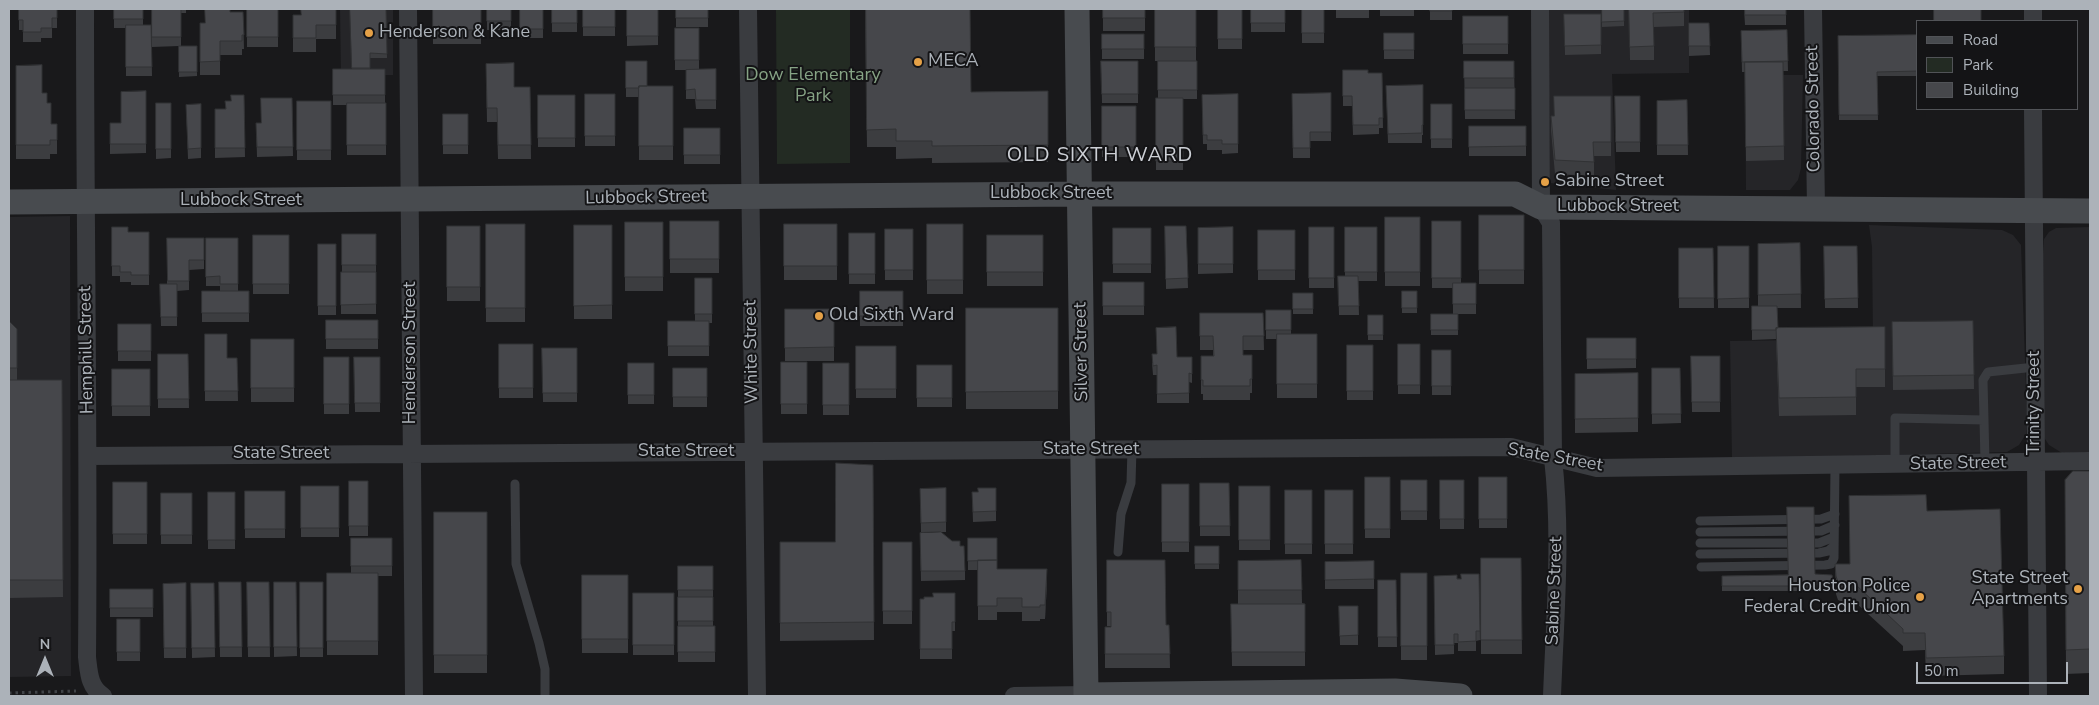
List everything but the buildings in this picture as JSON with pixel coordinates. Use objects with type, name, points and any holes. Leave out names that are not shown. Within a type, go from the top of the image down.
[{"type":"street","name":"Hemphill Street","points":[[85,9],[85,202],[89,456],[87,657],[90,678],[99,693]]},
{"type":"street","name":"Henderson Street","points":[[408,9],[414,696]]},
{"type":"street","name":"White Street","points":[[748,9],[757,696]]},
{"type":"street","name":"Silver Street","points":[[1077,9],[1086,695]]},
{"type":"street","name":"Sabine Street","points":[[1540,9],[1541,207],[1551,223],[1553,458],[1557,491],[1557,560],[1552,696]]},
{"type":"street","name":"Colorado Street","points":[[1813,9],[1816,208]]},
{"type":"street","name":"Trinity Street","points":[[2033,110],[2038,696]]},
{"type":"street","name":"Lubbock Street","points":[[9,202],[1079,194],[1515,194],[1541,207],[2090,210]]},
{"type":"street","name":"State Street","points":[[89,456],[1511,447],[1597,468],[2090,461]]},
{"type":"street","points":[[1014,696],[1395,691],[1460,696]]},
{"type":"lane","points":[[1984,463],[1983,380],[1988,372],[2035,367]]},
{"type":"lane","points":[[1895,465],[1895,418],[1984,420]]},
{"type":"lane","points":[[1118,552],[1121,514],[1131,483],[1132,449]]},
{"type":"lane","points":[[1701,566],[1831,564],[1834,558],[1835,465]]},
{"type":"lane","points":[[516,484],[516,564],[545,670],[545,696]]},
{"type":"lane","points":[[1700,521],[1821,519],[1835,514]]},
{"type":"lane","points":[[1700,532],[1821,531],[1835,525]]},
{"type":"lane","points":[[1700,543],[1834,542]]},
{"type":"lane","points":[[1700,554],[1819,553],[1828,551],[1834,542]]},
{"type":"path","points":[[9,693],[99,693]]},
{"type":"shaded area","points":[[340,9],[393,9],[393,75],[341,75]]},
{"type":"shaded area","points":[[1548,9],[1689,9],[1689,73],[1612,74],[1616,190],[1550,183]]},
{"type":"shaded area","points":[[1745,75],[1803,75],[1801,168],[1798,180],[1790,190],[1746,190]]},
{"type":"shaded area","points":[[70,216],[71,676],[9,677],[9,217]]},
{"type":"shaded area","points":[[1869,225],[2002,230],[2013,235],[2021,245],[2026,434],[2019,445],[2007,452],[1732,459],[1730,341],[1873,339],[1872,247]]},
{"type":"shaded area","points":[[2090,227],[2090,452],[2062,453],[2049,445],[2043,436],[2044,239],[2049,232],[2056,228]]},
{"type":"green space","name":"Dow Elementary Park","points":[[776,9],[850,9],[850,163],[777,164]]},
{"type":"place","name":"Henderson & Kane","points":[[369,33]]},
{"type":"place","name":"MECA","points":[[918,62]]},
{"type":"place","name":"Sabine Street","points":[[1545,182]]},
{"type":"place","name":"Old Sixth Ward","points":[[819,316]]},
{"type":"place","name":"State Street Apartments","points":[[2078,589]]},
{"type":"place","name":"Houston Police Federal Credit Union","points":[[1920,597]]},
{"type":"district","name":"OLD SIXTH WARD","points":[[1100,156]]}]
